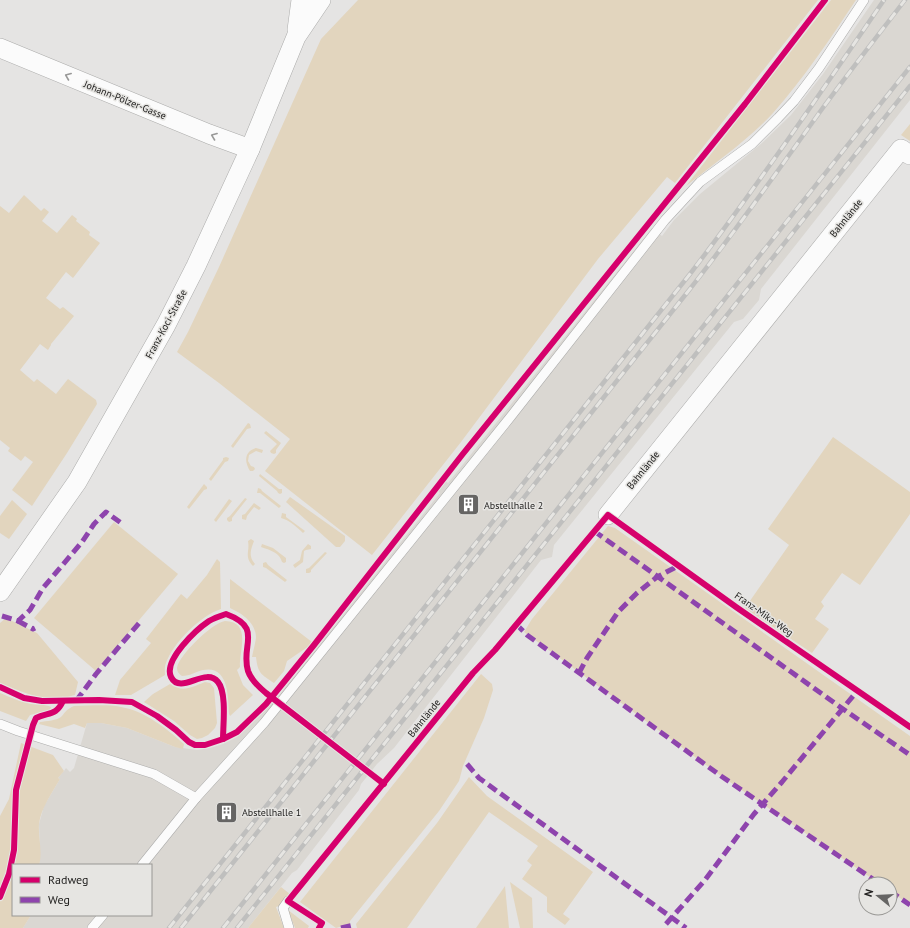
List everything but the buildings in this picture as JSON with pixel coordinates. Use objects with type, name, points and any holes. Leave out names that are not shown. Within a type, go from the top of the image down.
[{"type":"street","name":"Franz-Koci-Straße","points":[[296,37],[301,0]]},
{"type":"street","name":"Franz-Koci-Straße","points":[[0,592],[77,482],[166,325],[196,266],[250,150],[296,37],[321,0]]},
{"type":"street","name":"Johann-Pölzer-Gasse","points":[[0,48],[250,150]]},
{"type":"street","name":"Bahnlände","points":[[608,514],[906,152]]},
{"type":"lane","points":[[143,864],[196,798],[264,723],[676,207],[700,182],[752,144],[794,101],[819,68],[864,0]]},
{"type":"lane","points":[[0,724],[154,774],[196,798]]},
{"type":"lane","points":[[288,901],[283,908],[288,928]]},
{"type":"lane","points":[[92,928],[102,916]]},
{"type":"shaded area","points":[[358,0],[818,0],[675,183],[667,177],[598,259],[461,442],[372,555],[265,471],[290,439],[177,352],[219,267],[321,39]]},
{"type":"shaded area","points":[[831,0],[856,0],[806,72],[773,113],[742,142],[686,186]]},
{"type":"shaded area","points":[[874,0],[910,0],[910,100],[761,289],[759,300],[743,319],[734,322],[554,545],[552,557],[541,560],[394,748],[377,764],[361,784],[359,790],[297,870],[292,873],[248,928],[23,928],[30,916],[152,916],[152,864],[39,864],[39,824],[44,806],[60,779],[58,778],[66,768],[70,772],[74,768],[87,723],[101,723],[127,728],[175,747],[197,750],[223,744],[237,737],[279,695],[440,493],[437,490],[444,480],[448,483],[652,228],[662,236],[674,220],[700,194],[762,143],[791,115],[823,74]]},
{"type":"shaded area","points":[[910,124],[910,141],[901,135]]},
{"type":"shaded area","points":[[24,195],[41,211],[44,208],[49,212],[42,221],[57,233],[72,215],[77,219],[76,221],[90,232],[89,235],[100,243],[73,278],[66,272],[46,298],[60,309],[63,307],[74,316],[51,344],[48,350],[40,344],[20,370],[34,382],[37,379],[56,394],[68,379],[96,400],[97,404],[32,506],[12,490],[33,462],[25,456],[21,461],[8,451],[10,448],[0,440],[0,206],[9,213]]},
{"type":"shaded area","points":[[248,423],[250,424],[251,428],[247,429],[233,448],[231,446]]},
{"type":"shaded area","points":[[266,431],[281,443],[274,454],[270,451],[277,444],[264,433]]},
{"type":"shaded area","points":[[833,437],[910,492],[910,514],[860,585],[842,573],[821,602],[824,606],[815,619],[829,629],[812,653],[745,608],[789,545],[768,529]]},
{"type":"shaded area","points":[[256,448],[263,450],[262,453],[256,451],[249,455],[248,461],[255,469],[250,471],[246,458],[249,452]]},
{"type":"shaded area","points":[[223,458],[229,458],[228,461],[225,462],[211,481],[209,479]]},
{"type":"shaded area","points":[[260,474],[279,489],[282,489],[282,493],[278,493],[259,476]]},
{"type":"shaded area","points":[[204,484],[207,489],[204,490],[189,509],[187,507]]},
{"type":"shaded area","points":[[258,488],[281,506],[279,508],[260,493],[257,493]]},
{"type":"shaded area","points":[[290,497],[345,536],[345,541],[340,547],[336,547],[286,502]]},
{"type":"shaded area","points":[[245,498],[247,499],[232,518],[232,521],[229,522],[227,518]]},
{"type":"shaded area","points":[[229,499],[232,501],[216,522],[214,520]]},
{"type":"shaded area","points":[[12,500],[27,514],[9,539],[0,533],[0,516]]},
{"type":"shaded area","points":[[254,503],[261,508],[259,510],[254,507],[247,516],[246,520],[242,519],[242,515],[245,514]]},
{"type":"shaded area","points":[[282,513],[286,514],[286,517],[305,531],[303,533],[296,526],[281,518]]},
{"type":"shaded area","points":[[114,522],[178,574],[96,671],[34,618]]},
{"type":"shaded area","points":[[608,526],[615,528],[910,736],[910,905],[898,897],[898,876],[868,876],[721,776],[524,632],[532,619]]},
{"type":"shaded area","points":[[251,539],[254,541],[251,552],[251,558],[255,564],[253,566],[248,557],[248,541]]},
{"type":"shaded area","points":[[262,544],[273,548],[286,558],[286,562],[282,562],[279,556],[274,552],[261,547]]},
{"type":"shaded area","points":[[308,544],[311,546],[311,549],[304,551],[303,562],[295,568],[293,565],[300,560],[302,551]]},
{"type":"shaded area","points":[[325,552],[327,553],[311,570],[311,572],[306,573],[306,569],[309,568]]},
{"type":"shaded area","points":[[217,559],[220,562],[221,609],[213,612],[197,623],[181,639],[166,663],[165,675],[131,695],[115,695],[120,680],[151,643],[146,639],[181,594],[187,599],[207,575]]},
{"type":"shaded area","points":[[266,562],[287,580],[285,582],[263,567],[263,563]]},
{"type":"shaded area","points":[[230,579],[312,642],[309,646],[287,661],[284,671],[274,683],[261,673],[256,657],[252,657],[256,638],[254,628],[244,616],[230,608]]},
{"type":"shaded area","points":[[6,618],[37,633],[78,682],[75,695],[59,699],[50,699],[28,694],[0,683],[0,623]]},
{"type":"shaded area","points":[[225,621],[239,626],[242,646],[240,667],[237,670],[243,685],[253,695],[230,716],[227,691],[222,677],[218,672],[203,670],[190,675],[182,676],[177,671],[179,662],[197,640],[212,627]]},
{"type":"shaded area","points":[[481,674],[492,684],[493,690],[484,718],[463,766],[459,781],[439,811],[350,921],[350,924],[336,928],[300,902]]},
{"type":"shaded area","points":[[205,682],[210,683],[214,688],[217,723],[215,728],[208,735],[202,738],[197,739],[190,735],[174,721],[144,702],[153,694],[170,684],[183,689]]},
{"type":"shaded area","points":[[0,693],[27,703],[51,707],[50,710],[30,715],[26,721],[0,711]]},
{"type":"shaded area","points":[[74,706],[115,706],[139,712],[170,732],[184,744],[183,749],[127,728],[101,723],[87,723],[85,728],[74,724],[59,729],[39,724],[40,722],[60,718],[68,709]]},
{"type":"shaded area","points":[[21,743],[53,755],[64,771],[58,778],[60,779],[47,801],[40,818],[39,829],[41,855],[39,864],[12,864],[12,916],[30,916],[23,928],[0,928],[0,816],[9,799]]},
{"type":"shaded area","points":[[469,777],[487,796],[593,872],[563,914],[570,919],[565,925],[547,912],[547,897],[522,879],[532,865],[527,861],[538,846],[489,812],[407,928],[357,928],[356,924],[437,823]]},
{"type":"shaded area","points":[[510,882],[532,898],[533,928],[520,928]]},
{"type":"shaded area","points":[[505,886],[509,928],[476,928]]},
{"type":"shaded area","points":[[281,887],[290,894],[282,905],[276,907],[284,928],[248,928]]},
{"type":"shaded area","points":[[288,910],[309,926],[308,928],[295,928]]},
{"type":"railway","points":[[169,928],[690,274],[765,172],[884,0]]},
{"type":"railway","points":[[181,928],[703,272],[753,206],[828,101],[905,0]]},
{"type":"railway","points":[[223,928],[910,67]]},
{"type":"railway","points":[[237,928],[910,86]]},
{"type":"marked path","points":[[2,616],[18,621],[30,610],[43,588],[82,542],[94,524],[106,512],[121,523]]},
{"type":"marked path","points":[[594,531],[843,709],[910,755]]},
{"type":"marked path","points":[[579,673],[587,658],[618,612],[637,593],[657,577],[678,566]]},
{"type":"marked path","points":[[18,621],[33,629],[35,628]]},
{"type":"marked path","points":[[76,701],[96,674],[140,622]]},
{"type":"marked path","points":[[516,624],[527,635],[721,776],[868,876]]},
{"type":"marked path","points":[[666,924],[705,880],[754,814],[858,690]]},
{"type":"marked path","points":[[467,764],[479,778],[686,928]]},
{"type":"marked path","points":[[898,897],[910,905]]},
{"type":"marked path","points":[[341,928],[354,925]]},
{"type":"cycle path","points":[[0,687],[24,698],[42,701],[99,700],[132,702],[157,716],[189,742],[195,745],[205,745],[223,739],[237,732],[266,704],[314,645],[462,455],[745,104],[825,0]]},
{"type":"cycle path","name":"Franz-Mika-Weg","points":[[319,928],[322,923],[288,901],[473,673],[495,650],[608,515],[736,607],[910,727]]},
{"type":"cycle path","points":[[223,739],[224,701],[221,687],[218,682],[213,678],[207,677],[181,684],[175,682],[171,677],[170,670],[172,662],[182,646],[209,621],[226,614],[238,619],[248,631],[246,662],[249,674],[256,684],[384,784]]},
{"type":"cycle path","points":[[0,897],[9,874],[14,850],[16,790],[33,725],[36,718],[52,713],[58,709],[63,701]]},
{"type":"place","name":"Abstellhalle 2","points":[[469,505]]},
{"type":"place","name":"Abstellhalle 1","points":[[226,812]]}]
